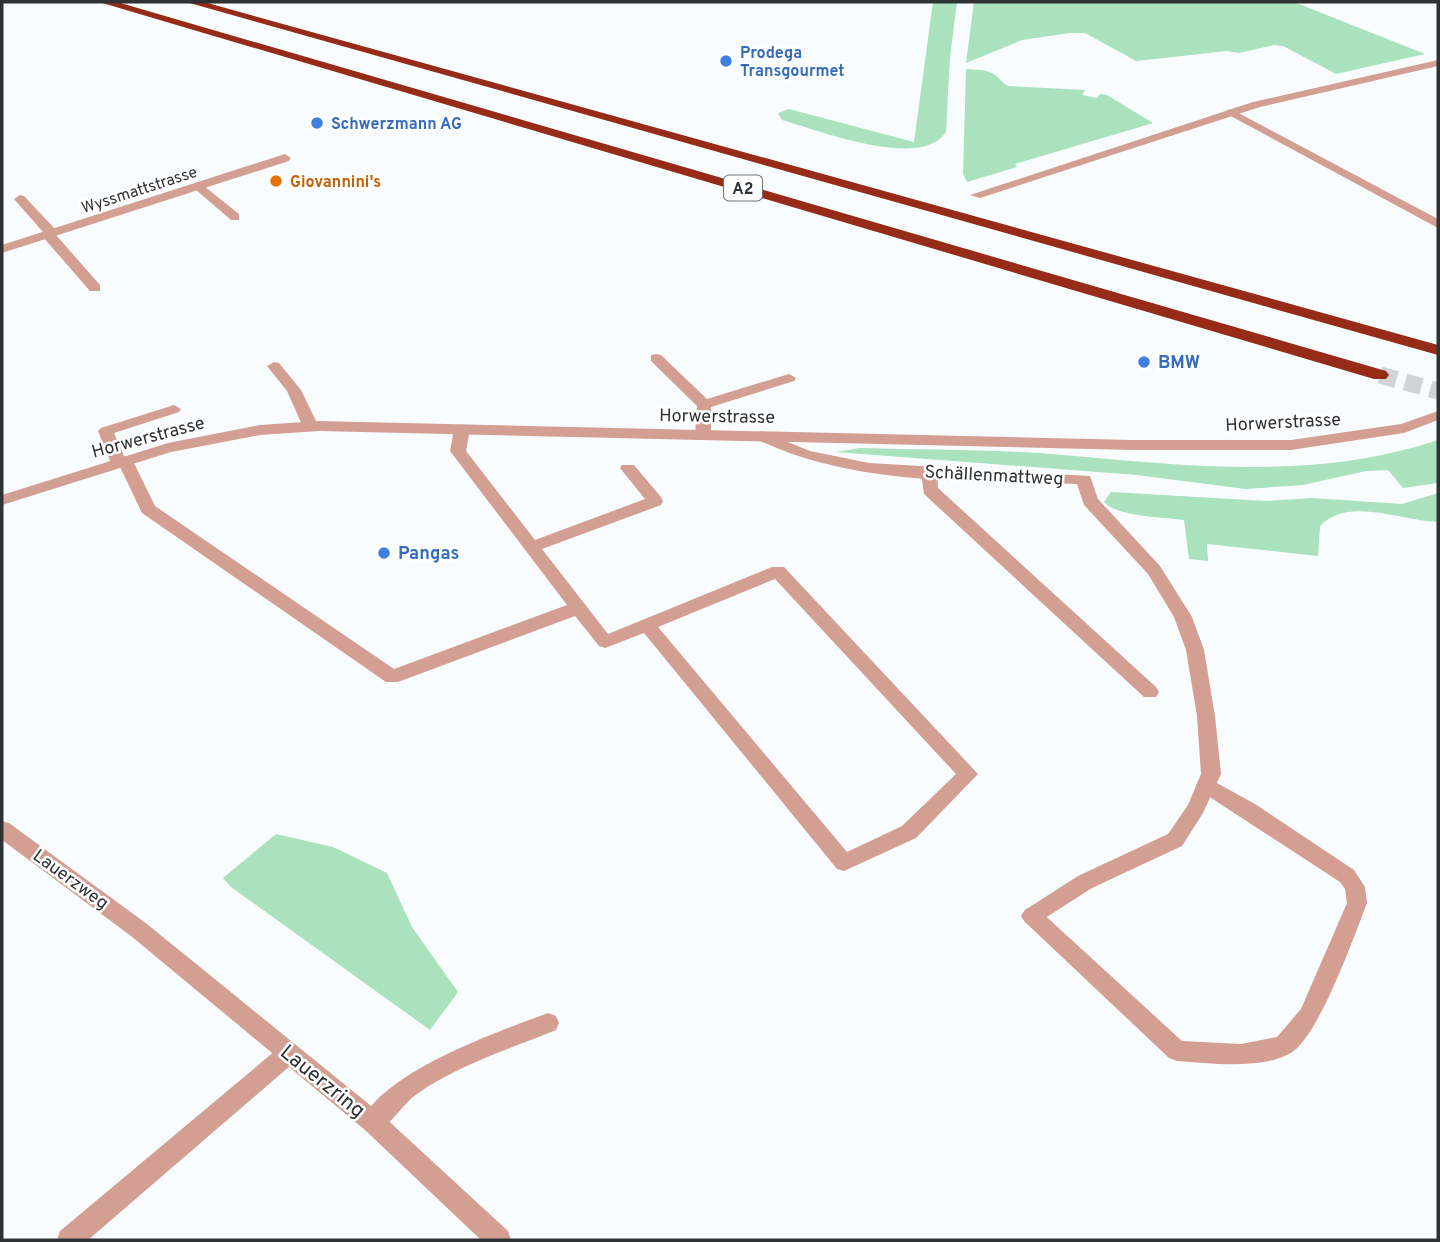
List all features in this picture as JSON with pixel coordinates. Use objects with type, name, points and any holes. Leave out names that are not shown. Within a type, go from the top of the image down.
[{"type":"highway","name":"A2","points":[[105,2],[1380,375]]},
{"type":"highway","name":"A2","points":[[192,2],[1438,350]]},
{"type":"street","points":[[976,195],[1300,92],[1438,63]]},
{"type":"street","points":[[1231,112],[1438,224]]},
{"type":"street","name":"Wyssmattstrasse","points":[[2,249],[285,158]]},
{"type":"street","points":[[199,186],[235,216]]},
{"type":"street","points":[[20,199],[95,288]]},
{"type":"street","points":[[656,358],[704,405],[703,435]]},
{"type":"street","points":[[274,366],[294,390],[311,427]]},
{"type":"street","points":[[704,405],[789,378]]},
{"type":"street","points":[[174,409],[106,431],[148,509],[391,677],[578,608]]},
{"type":"street","name":"Horwerstrasse","points":[[2,500],[168,448],[260,430],[311,427],[462,429],[1133,445],[1291,445],[1349,439],[1404,428],[1438,415]]},
{"type":"street","points":[[462,429],[458,451],[605,642],[778,571],[968,774],[909,832],[844,863],[647,625]]},
{"type":"street","name":"Schällenmattweg","points":[[761,436],[790,452],[824,462],[929,472],[1084,479],[1090,500],[1154,570],[1182,617],[1195,650],[1206,716],[1211,774],[1206,785],[1196,808],[1175,840],[1085,881],[1032,916],[1177,1051],[1241,1054],[1284,1046],[1309,1015],[1357,903],[1355,887],[1347,876],[1206,785]]},
{"type":"street","points":[[531,547],[655,501],[628,468]]},
{"type":"street","points":[[929,472],[930,490],[1150,692]]},
{"type":"street","name":"Lauerzweg","points":[[2,829],[139,930]]},
{"type":"street","name":"Lauerzring","points":[[139,930],[373,1122],[499,1240]]},
{"type":"street","points":[[373,1122],[408,1087],[452,1063],[548,1023]]},
{"type":"street","points":[[69,1240],[289,1053]]},
{"type":"green space","points":[[933,2],[957,2],[950,57],[946,132],[933,143],[915,148],[893,148],[843,138],[782,120],[778,113],[789,109],[914,142]]},
{"type":"green space","points":[[974,2],[1294,2],[1425,54],[1336,74],[1283,46],[1274,45],[1239,53],[1227,51],[1136,61],[1085,33],[1070,33],[1022,40],[966,63]]},
{"type":"green space","points":[[966,69],[989,72],[1008,86],[1085,90],[1082,95],[1097,98],[1100,94],[1107,95],[1153,123],[1015,164],[1017,167],[967,182],[963,174]]},
{"type":"green space","points":[[1438,440],[1438,483],[1403,488],[1388,470],[1366,471],[1303,485],[1245,489],[1137,475],[836,452],[860,448],[987,451],[1252,467],[1345,461],[1392,453]]},
{"type":"green space","points":[[1111,492],[1266,501],[1312,498],[1402,504],[1438,493],[1438,522],[1376,512],[1345,513],[1332,517],[1320,526],[1318,556],[1207,544],[1208,561],[1189,559],[1184,520],[1119,511],[1104,502]]},
{"type":"green space","points":[[276,834],[333,847],[387,873],[412,927],[458,992],[430,1030],[231,887],[223,878]]},
{"type":"tunnel","points":[[1380,375],[1438,391]]},
{"type":"place","name":"Prodega Transgourmet","points":[[726,61]]},
{"type":"place","name":"Schwerzmann AG","points":[[317,123]]},
{"type":"place","name":"Giovannini's","points":[[276,181]]},
{"type":"place","name":"BMW","points":[[1144,362]]},
{"type":"place","name":"Pangas","points":[[384,553]]}]
